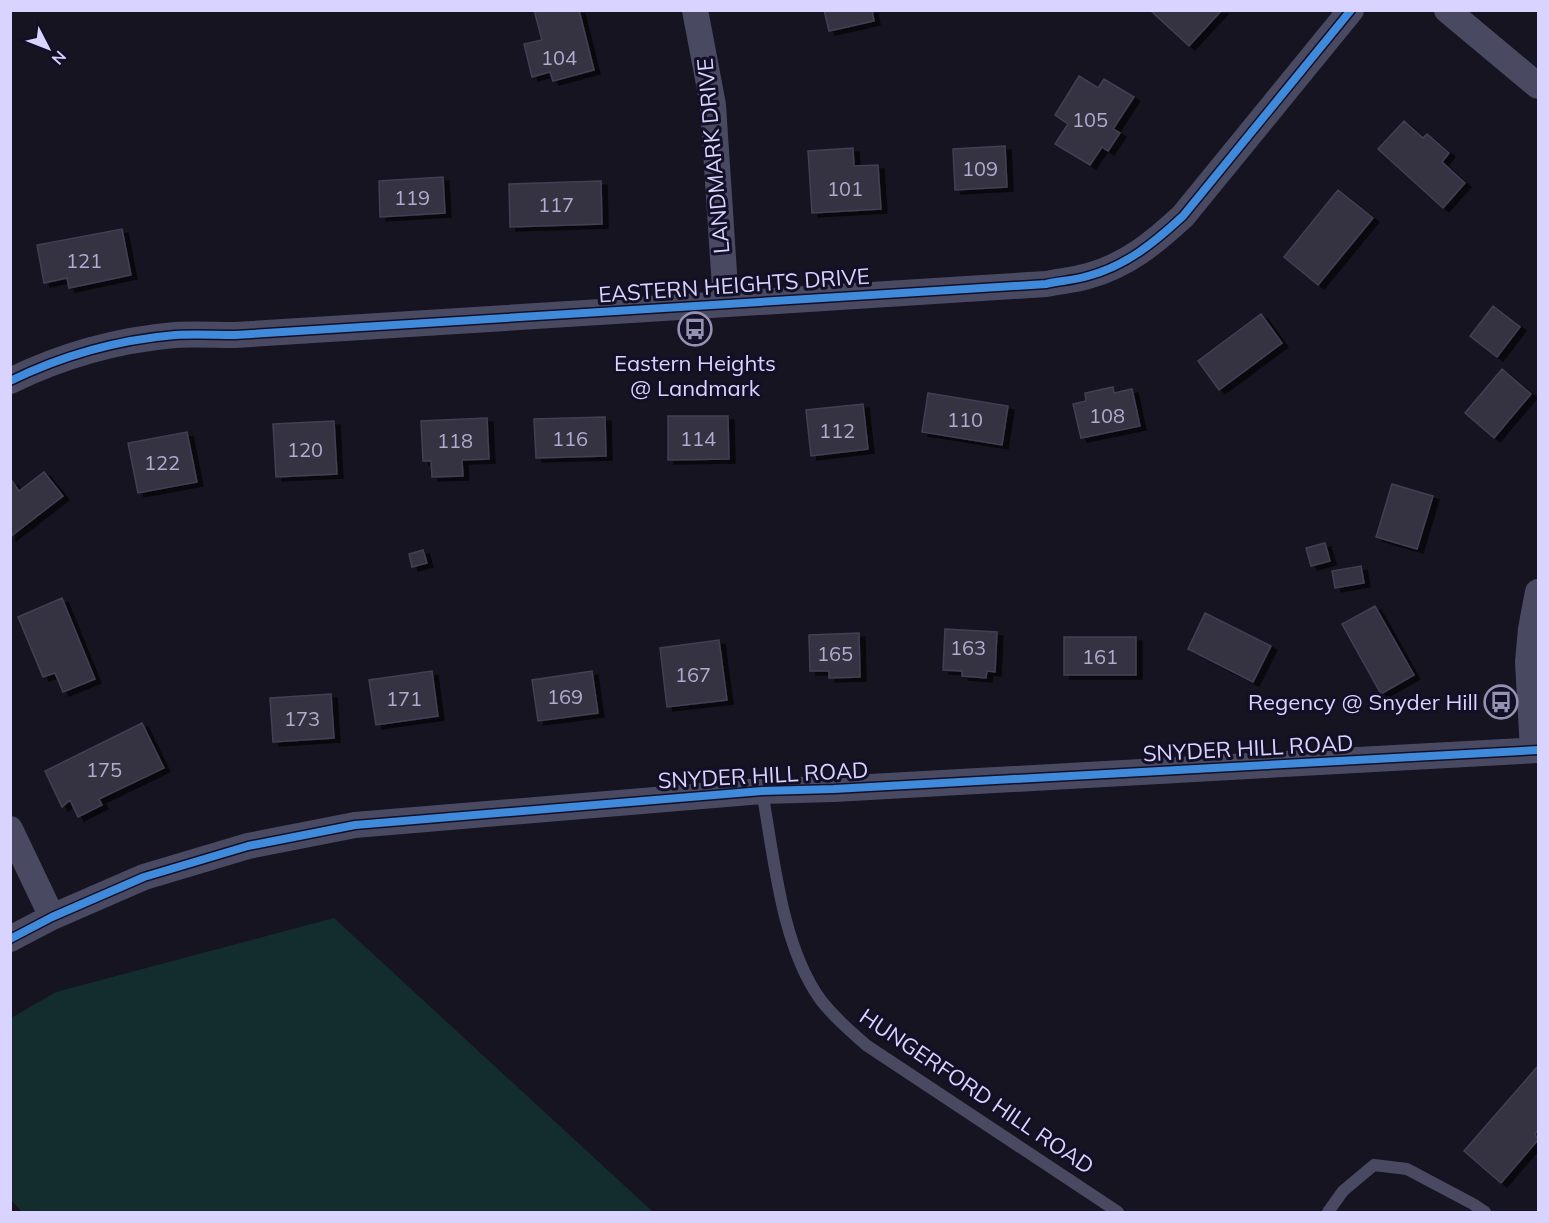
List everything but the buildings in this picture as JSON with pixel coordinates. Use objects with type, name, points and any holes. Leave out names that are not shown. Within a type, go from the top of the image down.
[{"type":"street","name":"LANDMARK DRIVE","points":[[695,10],[713,105],[726,303]]},
{"type":"street","name":"EASTERN HEIGHTS DRIVE","points":[[10,381],[39,366],[81,352],[125,342],[175,335],[235,335],[1046,284],[1088,277],[1120,265],[1153,243],[1183,216],[1351,10]]},
{"type":"street","points":[[1447,10],[1539,86]]},
{"type":"street","points":[[1536,750],[1528,662],[1531,629],[1539,592]]},
{"type":"street","name":"SNYDER HILL ROAD","points":[[10,939],[52,917],[144,877],[248,846],[355,825],[762,791],[858,788],[1536,750]]},
{"type":"street","points":[[10,829],[52,917]]},
{"type":"lane","name":"HUNGERFORD HILL ROAD","points":[[762,791],[791,941],[809,981],[834,1016],[866,1045],[1118,1212]]},
{"type":"lane","points":[[1328,1212],[1343,1191],[1374,1165],[1407,1169],[1485,1212]]},
{"type":"green space","points":[[334,918],[653,1212],[22,1212],[11,1200],[11,1018],[56,992]]},
{"type":"cycle path","points":[[10,381],[70,356],[153,337],[235,335],[1046,284],[1078,279],[1102,272],[1139,252],[1183,216],[1351,10]]},
{"type":"cycle path","points":[[10,939],[52,917],[144,877],[248,846],[355,825],[762,791],[834,789],[1538,750]]},
{"type":"place","name":"Eastern Heights @ Landmark","points":[[695,329]]},
{"type":"place","name":"Regency @ Snyder Hill","points":[[1501,702]]}]
